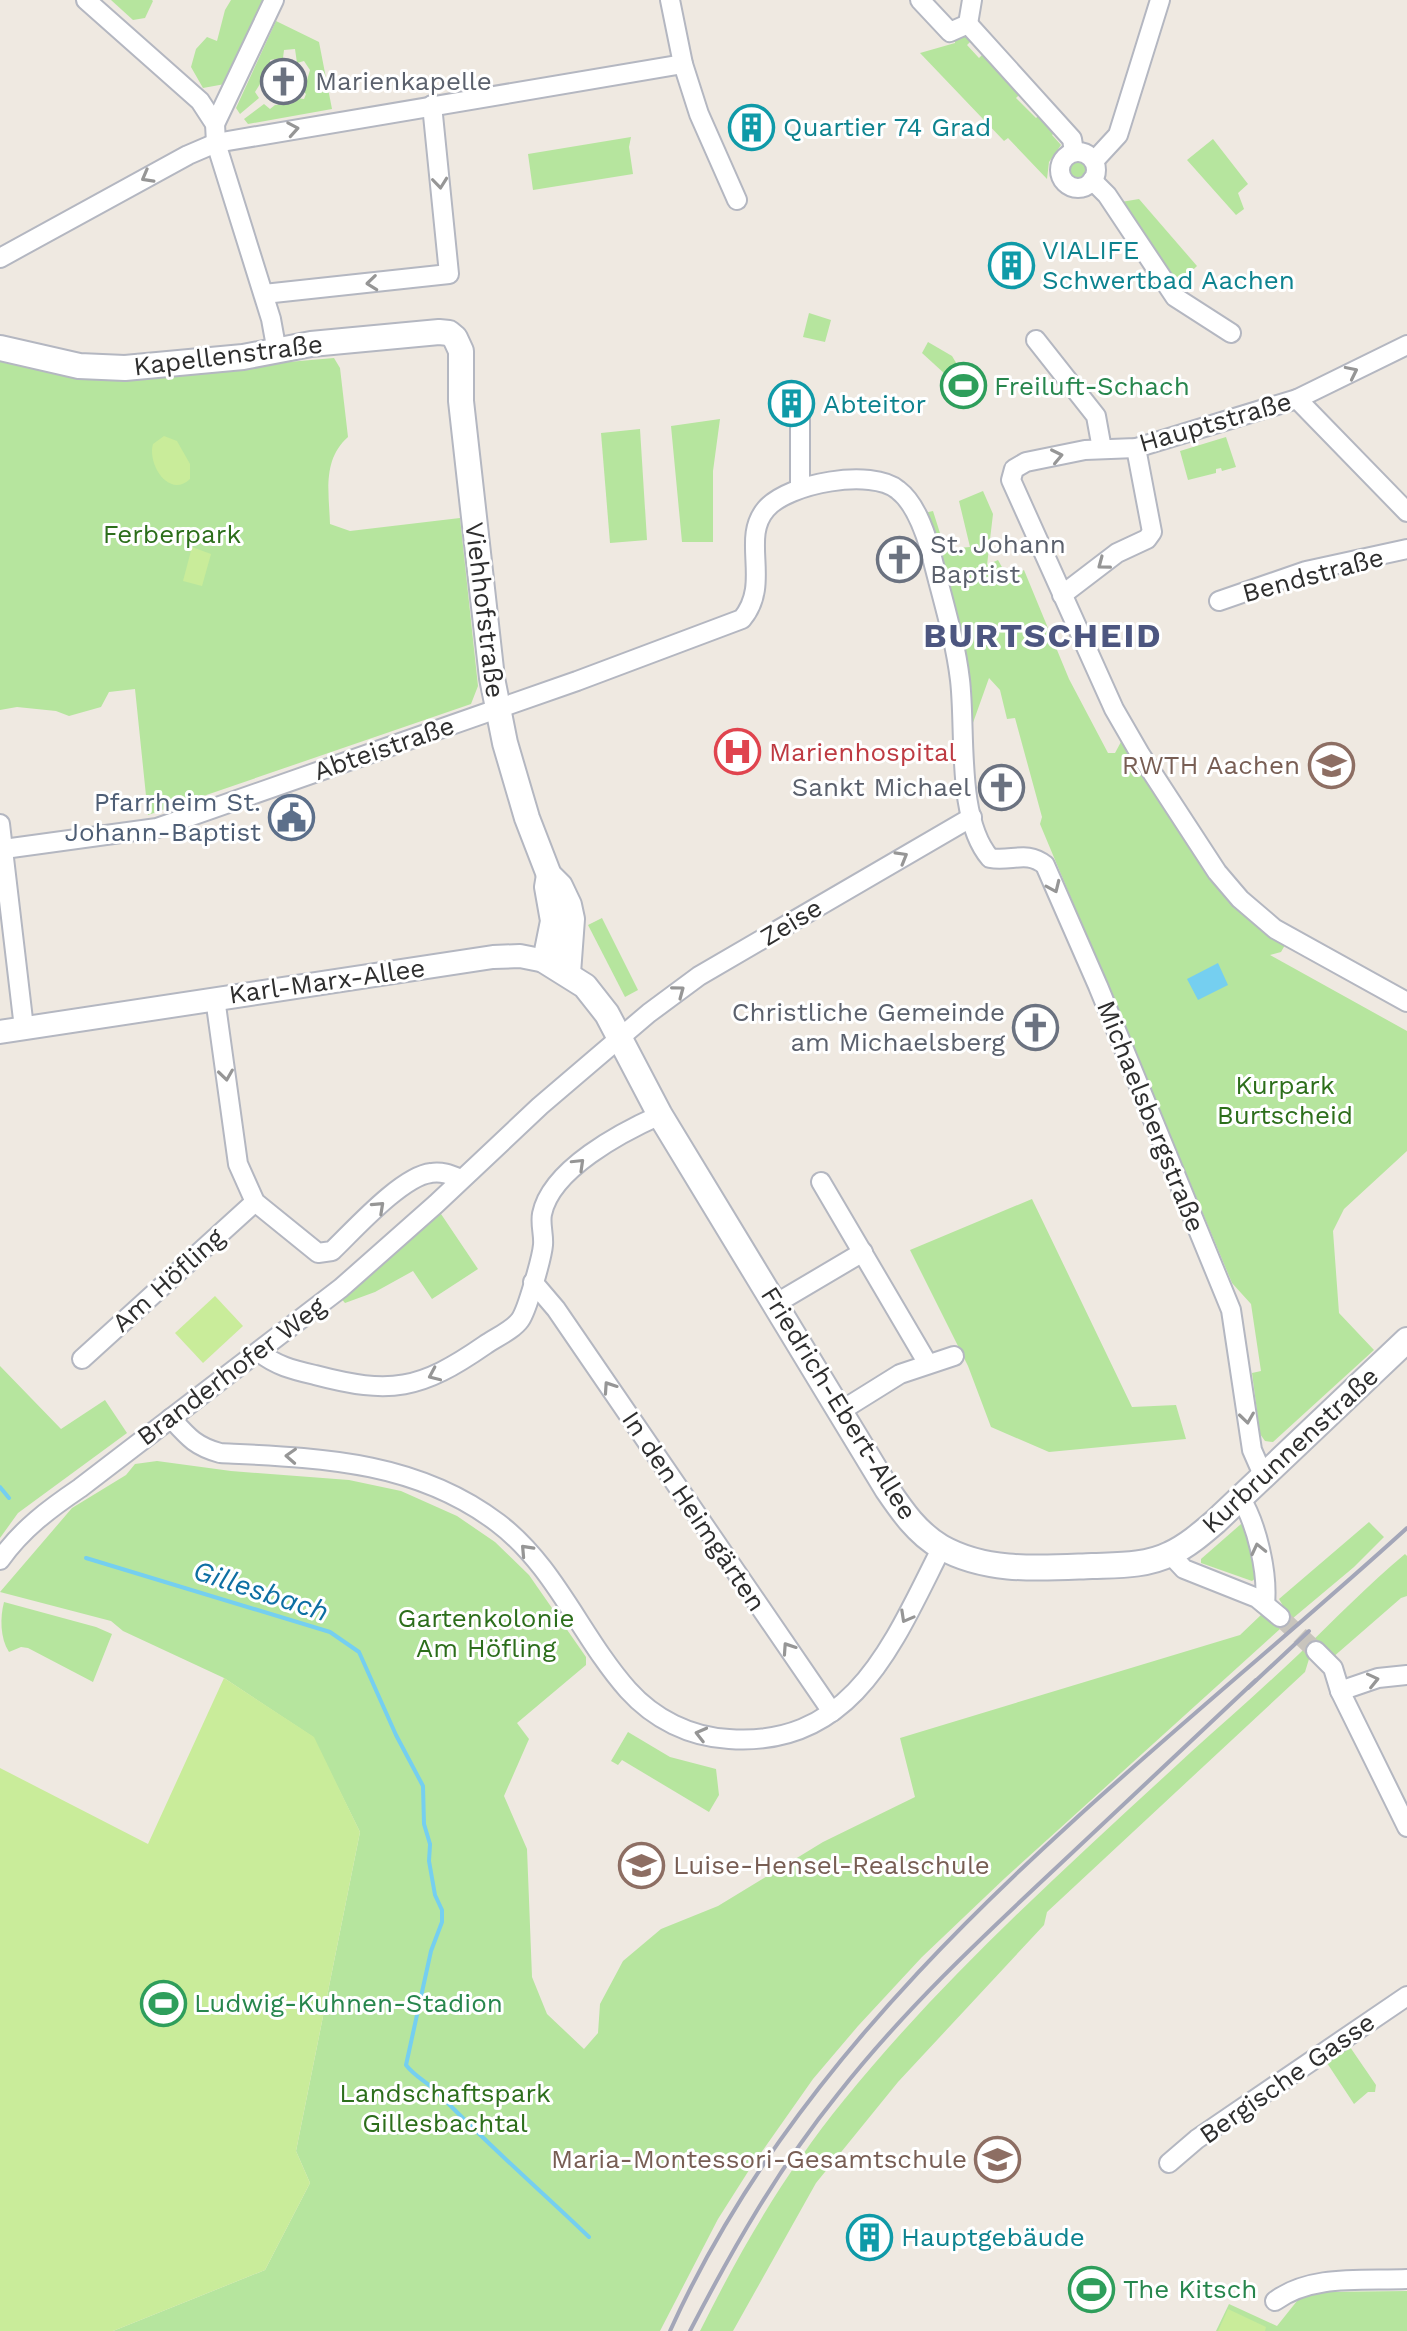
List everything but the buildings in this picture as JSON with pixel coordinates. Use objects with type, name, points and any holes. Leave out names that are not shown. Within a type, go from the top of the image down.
[{"type":"main road","name":"Kapellenstraße","points":[[0,348],[79,366],[125,368],[277,352],[311,344],[439,332],[449,333],[455,338]]},
{"type":"main road","name":"Viehhofstraße","points":[[455,338],[461,351],[461,401],[497,709],[527,818],[549,875],[560,886],[572,919],[568,973]]},
{"type":"main road","name":"Viehhofstraße","points":[[545,961],[553,921],[547,887],[549,875]]},
{"type":"main road","name":"Karl-Marx-Allee","points":[[545,961],[585,986],[600,1004],[618,1039]]},
{"type":"main road","name":"Friedrich-Ebert-Allee","points":[[618,1039],[660,1115],[839,1412],[915,1526],[942,1547],[972,1560],[1003,1567],[1038,1569],[1134,1564],[1170,1554]]},
{"type":"main road","name":"Kurbrunnenstraße","points":[[1170,1554],[1192,1541],[1407,1340]]},
{"type":"street","points":[[86,0],[200,101],[216,134],[264,294],[277,352]]},
{"type":"street","points":[[216,134],[274,0]]},
{"type":"street","points":[[670,0],[683,64],[699,114],[737,200]]},
{"type":"street","points":[[920,0],[950,32],[968,24]]},
{"type":"street","points":[[968,24],[972,0]]},
{"type":"street","points":[[1160,0],[1118,135],[1093,171],[1083,187],[1077,187],[1063,178],[1062,162],[1066,156],[1074,152],[1085,154],[1093,171],[1107,195],[1175,297],[1231,333]]},
{"type":"street","points":[[968,24],[1072,139],[1074,152]]},
{"type":"street","points":[[0,258],[188,155],[216,134],[432,105],[683,64]]},
{"type":"street","points":[[264,294],[449,274],[432,105]]},
{"type":"street","points":[[1036,340],[1096,416],[1102,449]]},
{"type":"street","name":"Hauptstraße","points":[[1062,595],[1011,480],[1014,469],[1026,462],[1102,449],[1136,448],[1297,399],[1407,345]]},
{"type":"street","points":[[1297,399],[1407,512]]},
{"type":"street","points":[[800,414],[800,488],[861,479],[883,481],[897,488],[906,498],[930,549],[960,678],[966,786],[972,817]]},
{"type":"street","points":[[1136,448],[1152,532],[1147,539],[1117,553],[1062,595],[1100,680],[1134,744],[1217,872],[1240,899],[1292,940],[1407,1002]]},
{"type":"street","name":"Abteistraße","points":[[4,849],[157,828],[742,619],[756,594],[756,525],[766,508],[800,488]]},
{"type":"street","name":"Bendstraße","points":[[1219,601],[1306,571],[1407,549]]},
{"type":"street","name":"Zeise","points":[[618,1039],[699,976],[972,817]]},
{"type":"street","name":"Michaelsbergstraße","points":[[972,817],[982,849],[990,858],[1002,860],[1026,855],[1036,857],[1045,865],[1231,1310],[1252,1450],[1263,1475]]},
{"type":"street","points":[[0,824],[24,1028]]},
{"type":"street","name":"Karl-Marx-Allee","points":[[0,1032],[493,957],[520,956],[545,961]]},
{"type":"street","points":[[215,998],[238,1164],[255,1202]]},
{"type":"street","name":"Branderhofer Weg","points":[[0,1560],[25,1528],[43,1513],[341,1288],[618,1039]]},
{"type":"street","points":[[259,1352],[271,1362],[284,1367],[352,1385],[394,1388],[411,1385],[441,1372],[520,1320],[543,1244],[542,1213],[550,1196],[565,1177],[591,1153],[621,1132],[660,1115]]},
{"type":"street","name":"Branderhofer Weg","points":[[255,1202],[318,1253],[332,1251],[395,1191],[428,1173],[446,1173],[461,1179]]},
{"type":"street","points":[[821,1182],[928,1364]]},
{"type":"street","name":"Am Höfling","points":[[82,1359],[255,1202]]},
{"type":"street","points":[[775,1304],[863,1252]]},
{"type":"street","name":"In den Heimgärten","points":[[533,1282],[556,1309],[832,1712]]},
{"type":"street","points":[[839,1412],[900,1374],[954,1356]]},
{"type":"street","points":[[171,1418],[194,1443],[205,1449],[220,1453],[324,1458],[365,1465],[415,1480],[466,1503],[497,1523],[525,1547],[629,1690],[652,1712],[698,1735],[751,1741],[781,1737],[808,1727],[856,1694],[874,1672],[906,1619],[942,1547]]},
{"type":"street","points":[[1240,1497],[1251,1519],[1267,1586],[1265,1604]]},
{"type":"street","points":[[1170,1554],[1184,1569],[1257,1598],[1280,1617]]},
{"type":"street","points":[[1316,1651],[1333,1668],[1340,1691],[1407,1827]]},
{"type":"street","points":[[1340,1691],[1378,1678],[1407,1675]]},
{"type":"street","name":"Bergische Gasse","points":[[1169,2163],[1197,2139],[1407,1996]]},
{"type":"street","points":[[1275,2301],[1288,2291],[1316,2283],[1407,2279]]},
{"type":"green space","points":[[111,0],[153,1],[145,18],[133,20]]},
{"type":"green space","points":[[231,0],[263,0],[225,84],[203,88],[191,67],[196,49],[207,37],[217,41],[225,10]]},
{"type":"green space","points":[[276,21],[319,42],[332,109],[248,124],[244,119],[264,104],[270,109],[275,105],[294,103],[296,98],[304,99],[306,94],[300,88],[310,70],[304,61],[297,63],[295,49],[284,50],[283,58],[270,60],[270,68],[255,92],[259,98],[240,114],[236,108]]},
{"type":"green space","points":[[974,33],[976,36],[967,45],[979,58],[988,49],[1025,89],[1016,98],[1036,118],[1045,110],[1059,128],[1052,135],[1061,145],[1049,162],[1047,179],[1008,138],[1004,141],[920,53],[955,43],[955,39]]},
{"type":"green space","points":[[631,137],[629,147],[633,174],[533,190],[528,154]]},
{"type":"green space","points":[[1213,139],[1248,184],[1238,193],[1244,209],[1236,215],[1187,160]]},
{"type":"green space","points":[[1072,157],[1082,157],[1089,164],[1089,174],[1082,181],[1072,181],[1065,174],[1065,164]]},
{"type":"green space","points":[[1139,199],[1197,266],[1176,286],[1121,202]]},
{"type":"green space","points":[[809,313],[831,320],[825,342],[803,337]]},
{"type":"green space","points":[[928,342],[952,356],[958,366],[945,374],[922,353]]},
{"type":"green space","name":"Ferberpark","points":[[334,358],[340,368],[348,437],[334,456],[331,466],[328,489],[330,524],[350,531],[460,518],[478,686],[471,704],[148,815],[135,689],[109,692],[101,707],[69,716],[56,711],[17,707],[0,710],[0,360],[221,368]]},
{"type":"green space","points":[[720,419],[713,471],[713,542],[682,542],[671,426]]},
{"type":"green space","points":[[640,429],[647,540],[610,543],[601,433]]},
{"type":"green space","points":[[164,436],[177,441],[190,464],[190,479],[182,484],[167,482],[153,461],[153,444]]},
{"type":"green space","points":[[1226,437],[1236,467],[1222,471],[1221,468],[1216,469],[1216,473],[1188,480],[1180,451]]},
{"type":"green space","name":"Kurpark Burtscheid","points":[[983,491],[993,514],[987,565],[998,560],[1008,578],[1024,570],[1069,679],[1108,753],[1115,753],[1122,740],[1174,825],[1213,878],[1259,925],[1285,945],[1281,952],[1270,955],[1407,1031],[1407,1151],[1344,1209],[1333,1231],[1339,1313],[1374,1350],[1273,1442],[1265,1441],[1260,1434],[1252,1373],[1261,1371],[1251,1304],[1232,1283],[1040,824],[1042,817],[1015,718],[1007,719],[1000,690],[989,678],[969,734],[972,694],[969,671],[937,538],[924,513],[933,511],[945,549],[970,547],[959,501]]},
{"type":"green space","points":[[192,547],[211,554],[202,586],[183,581]]},
{"type":"green space","points":[[602,918],[638,990],[625,997],[588,925]]},
{"type":"green space","points":[[1032,1199],[1132,1407],[1176,1405],[1186,1439],[1049,1452],[991,1427],[968,1366],[910,1250]]},
{"type":"green space","points":[[439,1211],[478,1269],[432,1299],[413,1271],[375,1292],[345,1303],[339,1296]]},
{"type":"green space","points":[[215,1296],[243,1326],[203,1363],[175,1333]]},
{"type":"green space","points":[[0,1366],[61,1429],[105,1400],[127,1433],[18,1513],[0,1538]]},
{"type":"green space","points":[[157,1461],[231,1471],[349,1480],[401,1491],[457,1516],[495,1542],[529,1575],[586,1657],[586,1665],[517,1723],[529,1739],[504,1796],[527,1849],[532,1977],[547,2014],[584,2049],[598,2033],[600,2004],[623,1961],[661,1929],[718,1906],[823,1842],[915,1797],[900,1738],[1240,1635],[1262,1614],[1274,1623],[1286,1611],[1279,1599],[1369,1522],[1384,1537],[1005,1878],[922,1957],[858,2026],[813,2079],[751,2167],[718,2219],[660,2331],[113,2331],[265,2270],[310,2183],[296,2151],[360,1832],[313,1737],[224,1678],[123,1631],[111,1621],[0,1592],[72,1508],[126,1475],[135,1464]]},
{"type":"green space","points":[[1241,1524],[1257,1577],[1252,1581],[1201,1563],[1201,1559]]},
{"type":"green space","points":[[1405,1554],[1407,1596],[1332,1658],[1319,1648],[1309,1659],[1305,1672],[1047,1912],[1044,1925],[898,2082],[816,2183],[733,2331],[700,2331],[748,2241],[784,2183],[823,2127],[883,2053],[967,1964],[1056,1877]]},
{"type":"green space","points":[[4,1602],[112,1634],[93,1682],[28,1648],[21,1647],[9,1652],[2,1627]]},
{"type":"green space","name":"Ludwig-Kuhnen-Stadion","points":[[224,1678],[314,1737],[360,1832],[296,2151],[310,2183],[265,2270],[113,2331],[0,2331],[0,1768],[148,1844]]},
{"type":"green space","points":[[628,1732],[670,1757],[716,1769],[719,1795],[709,1812],[622,1760],[618,1765],[611,1761]]},
{"type":"green space","points":[[1350,2047],[1376,2085],[1375,2092],[1368,2092],[1354,2104],[1327,2063]]},
{"type":"green space","points":[[1407,2291],[1407,2331],[1216,2331],[1229,2304],[1277,2326],[1301,2296],[1324,2292]]},
{"type":"green space","points":[[1228,2309],[1266,2327],[1265,2331],[1218,2331]]},
{"type":"water","points":[[1218,963],[1228,985],[1198,1000],[1187,979]]},
{"type":"waterway","name":"Gillesbach","points":[[0,1487],[9,1498]]},
{"type":"waterway","name":"Gillesbach","points":[[86,1558],[330,1632],[359,1652],[423,1786],[424,1824],[430,1844]]},
{"type":"waterway","name":"Gillesbach","points":[[430,1845],[429,1861],[435,1895],[442,1910],[442,1922],[431,1951],[406,2065],[589,2237]]},
{"type":"tunnel","points":[[1280,1617],[1316,1651]]},
{"type":"railway","points":[[670,2331],[735,2209],[812,2096],[900,1992],[996,1894],[1097,1800],[1407,1528]]},
{"type":"railway","points":[[1248,1688],[1309,1631]]},
{"type":"railway","points":[[690,2331],[777,2179],[816,2122],[863,2063],[971,1949],[1256,1680]]},
{"type":"place","name":"Marienkapelle","points":[[284,81]]},
{"type":"place","name":"Quartier 74 Grad","points":[[752,127]]},
{"type":"place","name":"VIALIFE Schwertbad Aachen","points":[[1011,265]]},
{"type":"place","name":"Freiluft-Schach","points":[[963,386]]},
{"type":"place","name":"Abteitor","points":[[792,404]]},
{"type":"place","name":"St. Johann Baptist","points":[[899,559]]},
{"type":"place","name":"Marienhospital","points":[[738,752]]},
{"type":"place","name":"RWTH Aachen","points":[[1331,765]]},
{"type":"place","name":"Sankt Michael","points":[[1002,787]]},
{"type":"place","name":"Pfarrheim St. Johann-Baptist","points":[[292,817]]},
{"type":"place","name":"Christliche Gemeinde am Michaelsberg","points":[[1036,1027]]},
{"type":"place","name":"Luise-Hensel-Realschule","points":[[642,1865]]},
{"type":"place","name":"Ludwig-Kuhnen-Stadion","points":[[163,2003]]},
{"type":"place","name":"Maria-Montessori-Gesamtschule","points":[[998,2159]]},
{"type":"place","name":"Hauptgebäude","points":[[870,2237]]},
{"type":"place","name":"The Kitsch","points":[[1092,2289]]},
{"type":"district","name":"BURTSCHEID","points":[[1043,635]]},
{"type":"park label","name":"Gartenkolonie Am Höfling","points":[[486,1633]]},
{"type":"park label","name":"Landschaftspark Gillesbachtal","points":[[445,2108]]}]
